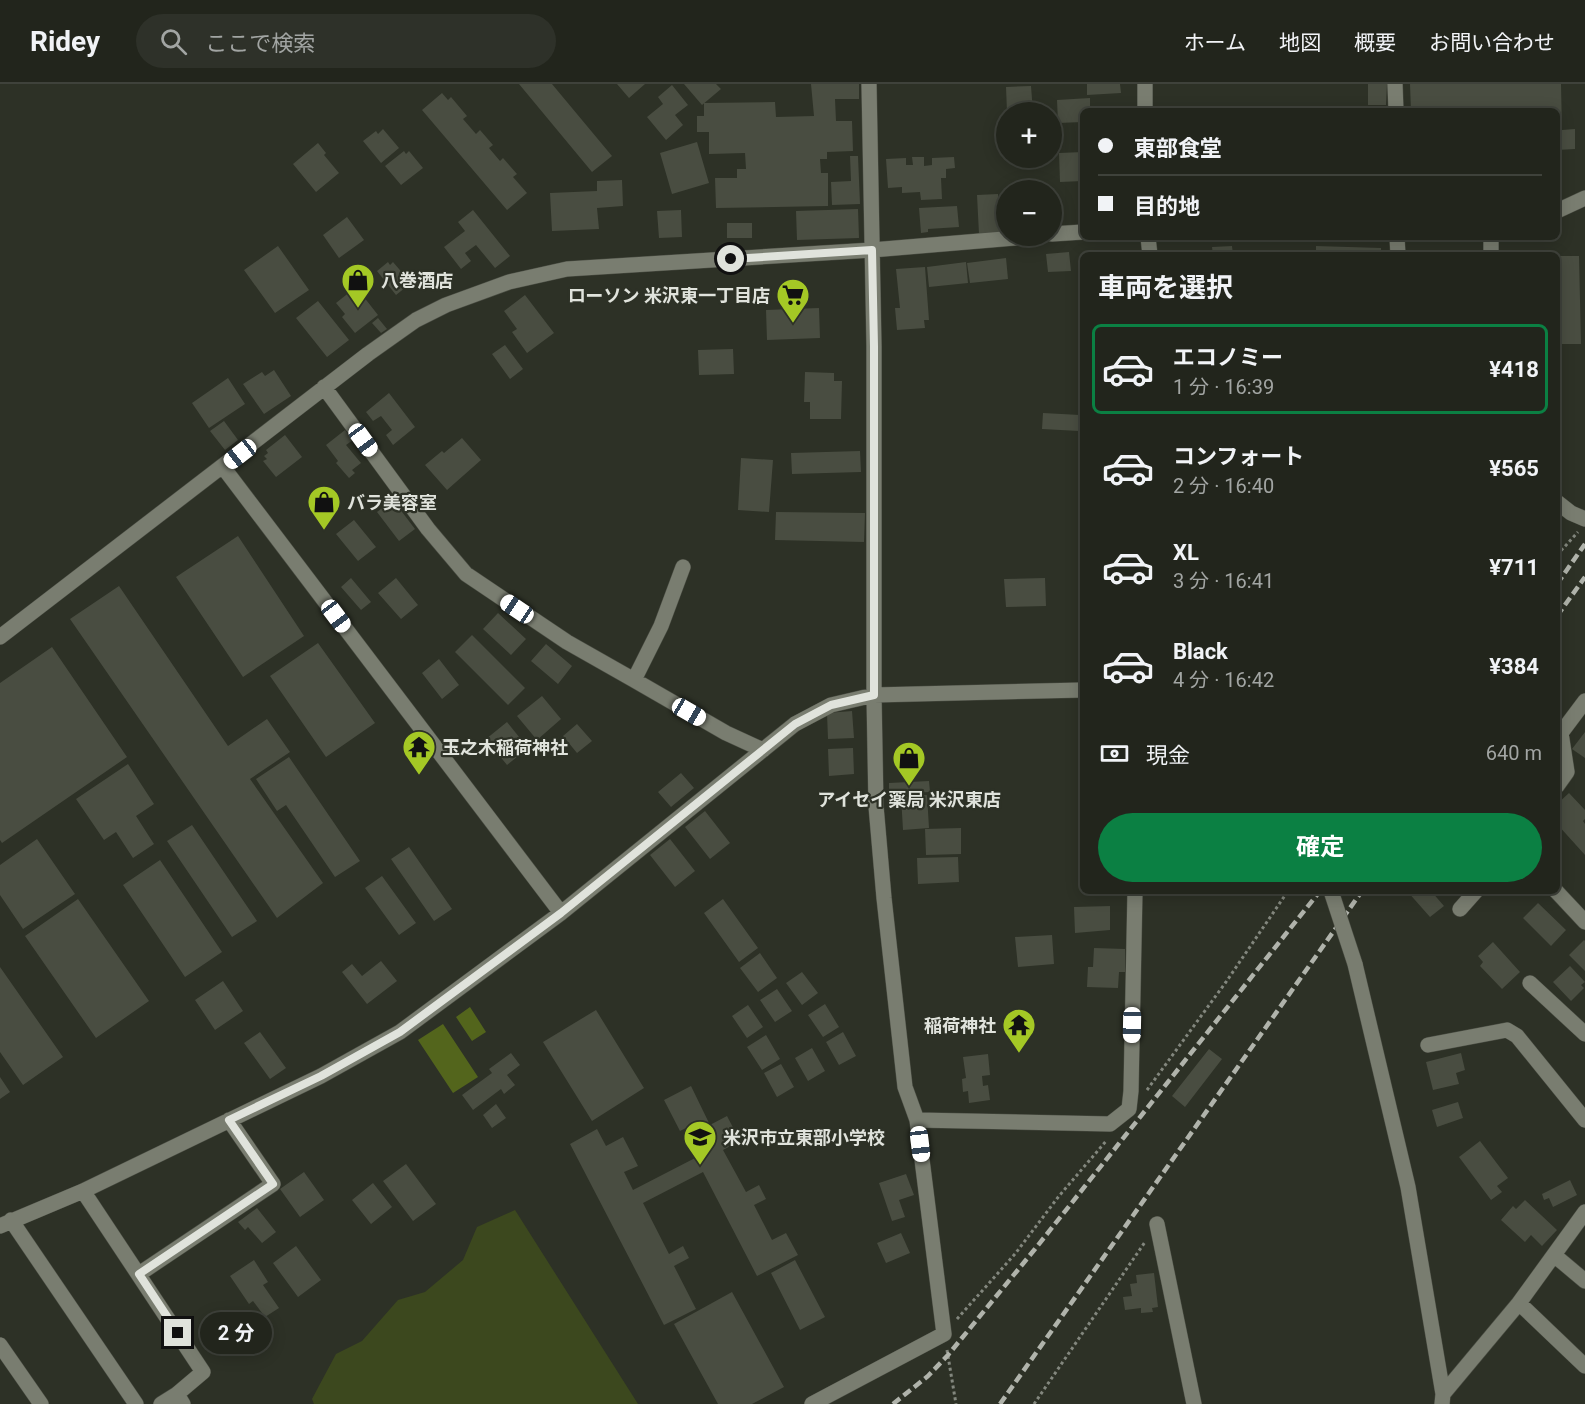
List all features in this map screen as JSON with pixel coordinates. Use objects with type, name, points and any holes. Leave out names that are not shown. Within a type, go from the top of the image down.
[{"type":"street","points":[[812,1404],[944,1334],[917,1120],[905,1087],[876,806],[874,346],[869,84]]},
{"type":"street","points":[[1145,84],[1146,108]]},
{"type":"street","points":[[1395,84],[1396,108]]},
{"type":"street","points":[[1560,210],[1585,198]]},
{"type":"street","points":[[1062,233],[1080,232]]},
{"type":"street","points":[[0,637],[324,387],[416,320],[474,293],[567,268],[872,250],[996,240]]},
{"type":"street","points":[[324,387],[428,529],[466,574],[567,642],[726,733],[763,750]]},
{"type":"street","points":[[223,467],[561,913]]},
{"type":"street","points":[[1560,504],[1582,525]]},
{"type":"street","points":[[634,680],[662,626],[683,567]]},
{"type":"street","points":[[136,1404],[6,1223],[83,1191],[321,1076],[400,1032],[561,913],[795,724],[831,705],[874,695],[1080,690]]},
{"type":"street","points":[[1560,782],[1567,772],[1561,733],[1585,701]]},
{"type":"street","points":[[917,1120],[1110,1124],[1129,1109],[1132,1080],[1135,894]]},
{"type":"street","points":[[1331,894],[1354,964],[1408,1187],[1442,1399]]},
{"type":"street","points":[[1460,909],[1473,894]]},
{"type":"street","points":[[1559,894],[1585,922]]},
{"type":"street","points":[[1530,982],[1585,1034]]},
{"type":"street","points":[[1428,1045],[1507,1030],[1517,1036],[1585,1120]]},
{"type":"street","points":[[139,1274],[273,1184],[229,1120]]},
{"type":"street","points":[[83,1191],[203,1372],[180,1399],[161,1404]]},
{"type":"street","points":[[1442,1399],[1519,1303],[1585,1212]]},
{"type":"street","points":[[1157,1224],[1194,1404]]},
{"type":"street","points":[[1554,1255],[1585,1281]]},
{"type":"street","points":[[1519,1303],[1585,1366]]},
{"type":"street","points":[[0,1345],[40,1404]]},
{"type":"path","points":[[1560,551],[1582,525]]},
{"type":"path","points":[[1034,1404],[1157,1224]]},
{"type":"path","points":[[944,1334],[956,1404]]},
{"type":"shaded area","points":[[470,1007],[486,1032],[472,1041],[456,1017]]},
{"type":"shaded area","points":[[443,1024],[478,1077],[453,1093],[418,1040]]},
{"type":"shaded area","points":[[515,1210],[638,1404],[314,1404],[312,1399],[336,1354],[362,1341],[398,1300],[425,1292],[463,1260],[477,1227]]},
{"type":"building","points":[[519,84],[552,84],[612,156],[592,172]]},
{"type":"building","points":[[617,84],[645,84],[629,98]]},
{"type":"building","points":[[684,84],[716,84],[721,89],[702,105]]},
{"type":"building","points":[[811,84],[859,84],[859,99],[835,99],[836,121],[852,121],[853,151],[827,152],[827,159],[820,159],[821,173],[828,173],[828,206],[716,208],[715,178],[737,178],[737,169],[746,169],[745,153],[709,154],[709,132],[697,132],[697,116],[704,116],[704,103],[775,102],[776,117],[814,116]]},
{"type":"building","points":[[1087,84],[1120,84],[1121,93],[1087,95]]},
{"type":"building","points":[[1368,84],[1387,84],[1386,105],[1368,105]]},
{"type":"building","points":[[1410,84],[1561,84],[1562,130],[1575,129],[1575,149],[1560,150],[1560,108],[1411,108]]},
{"type":"building","points":[[672,85],[688,105],[675,115],[683,125],[666,140],[647,117],[663,104],[658,97]]},
{"type":"building","points":[[1031,86],[1032,102],[1007,102],[1006,87]]},
{"type":"building","points":[[442,93],[448,100],[451,97],[467,116],[463,119],[476,134],[480,130],[493,145],[489,148],[500,161],[503,158],[517,174],[513,177],[527,193],[507,210],[422,110]]},
{"type":"building","points":[[1090,98],[1090,108],[1080,108],[1080,122],[1062,123],[1062,102],[1057,102],[1057,100]]},
{"type":"building","points":[[383,129],[399,148],[381,163],[363,141],[376,131],[378,134]]},
{"type":"building","points":[[697,142],[709,183],[672,194],[660,153]]},
{"type":"building","points":[[318,143],[326,153],[324,155],[339,173],[316,192],[293,164]]},
{"type":"building","points":[[404,151],[406,154],[409,151],[423,168],[401,185],[385,166]]},
{"type":"building","points":[[1080,152],[1080,181],[1060,180],[1062,153]]},
{"type":"building","points":[[850,156],[858,156],[860,204],[832,205],[831,182],[851,181]]},
{"type":"building","points":[[912,157],[924,157],[924,166],[932,165],[932,158],[954,157],[955,168],[946,169],[946,178],[941,178],[942,199],[921,200],[920,192],[902,193],[902,187],[888,188],[886,159],[906,158],[906,165],[913,165]]},
{"type":"building","points":[[622,180],[623,206],[597,208],[599,229],[552,231],[550,193],[597,191],[597,181]]},
{"type":"building","points":[[996,194],[996,233],[979,234],[977,195]]},
{"type":"building","points":[[957,206],[959,227],[928,229],[928,232],[921,233],[919,208]]},
{"type":"building","points":[[858,209],[859,238],[797,240],[796,211]]},
{"type":"building","points":[[473,210],[510,256],[495,268],[476,245],[465,253],[471,261],[461,269],[444,247],[465,231],[458,222]]},
{"type":"building","points":[[681,210],[682,237],[659,238],[657,211]]},
{"type":"building","points":[[347,217],[364,240],[339,258],[323,235]]},
{"type":"building","points":[[727,223],[752,223],[752,238],[727,238]]},
{"type":"building","points":[[278,246],[309,290],[275,313],[244,270]]},
{"type":"building","points":[[1232,246],[1233,252],[1213,252],[1212,247]]},
{"type":"building","points":[[1316,246],[1381,248],[1381,252],[1316,252]]},
{"type":"building","points":[[1069,252],[1071,271],[1048,272],[1046,254]]},
{"type":"building","points":[[1560,256],[1579,256],[1581,344],[1560,344]]},
{"type":"building","points":[[1006,258],[1008,279],[970,283],[967,263]]},
{"type":"building","points":[[388,262],[390,265],[393,262],[411,283],[396,295],[377,271]]},
{"type":"building","points":[[966,262],[968,283],[929,287],[927,267]]},
{"type":"building","points":[[925,267],[929,320],[924,320],[925,328],[897,330],[895,308],[900,308],[896,269]]},
{"type":"building","points":[[356,287],[378,315],[355,333],[342,317],[345,314],[336,303]]},
{"type":"building","points":[[525,295],[554,333],[527,353],[512,332],[517,329],[504,311]]},
{"type":"building","points":[[318,301],[349,340],[327,357],[296,318]]},
{"type":"building","name":"ローソン 米沢東一丁目店","points":[[819,308],[820,338],[767,340],[766,310]]},
{"type":"building","points":[[378,318],[387,329],[381,333],[372,323]]},
{"type":"building","points":[[505,345],[523,369],[510,379],[492,354]]},
{"type":"building","points":[[733,349],[734,374],[699,375],[698,350]]},
{"type":"building","points":[[274,370],[291,396],[264,414],[243,384],[262,372],[265,376]]},
{"type":"building","points":[[805,372],[834,373],[834,381],[842,381],[841,419],[810,419],[810,402],[804,402]]},
{"type":"building","points":[[228,378],[245,404],[209,428],[192,403]]},
{"type":"building","points":[[389,393],[415,427],[393,445],[386,435],[392,430],[381,416],[373,421],[366,412]]},
{"type":"building","points":[[1043,413],[1080,415],[1079,431],[1042,429]]},
{"type":"building","points":[[224,421],[238,440],[225,450],[210,431]]},
{"type":"building","points":[[345,430],[353,440],[346,445],[361,463],[352,470],[355,473],[349,478],[336,463],[338,461],[326,445]]},
{"type":"building","points":[[285,435],[302,457],[276,477],[263,461],[267,459],[264,456],[268,453],[266,450]]},
{"type":"building","points":[[462,438],[481,460],[447,490],[425,465]]},
{"type":"building","points":[[860,451],[861,472],[792,474],[791,453]]},
{"type":"building","points":[[741,458],[773,460],[769,512],[738,510]]},
{"type":"building","points":[[393,500],[415,529],[399,541],[377,512]]},
{"type":"building","points":[[776,512],[865,513],[864,542],[775,540]]},
{"type":"building","points":[[354,520],[376,547],[358,561],[336,534]]},
{"type":"building","points":[[238,536],[304,636],[243,677],[176,577]]},
{"type":"building","points":[[351,578],[371,602],[361,610],[341,587]]},
{"type":"building","points":[[396,578],[418,605],[401,619],[378,593]]},
{"type":"building","points":[[1045,578],[1046,606],[1006,607],[1004,579]]},
{"type":"building","points":[[119,586],[228,746],[267,719],[290,752],[250,779],[323,883],[277,918],[70,619]]},
{"type":"building","points":[[498,613],[526,639],[511,655],[483,629]]},
{"type":"building","points":[[472,635],[525,688],[508,705],[455,652]]},
{"type":"building","points":[[318,643],[375,723],[326,757],[270,676]]},
{"type":"building","points":[[546,644],[572,666],[558,684],[531,661]]},
{"type":"building","points":[[52,647],[127,757],[2,843],[0,840],[0,683]]},
{"type":"building","points":[[439,659],[459,685],[442,699],[422,673]]},
{"type":"building","points":[[542,696],[561,719],[537,740],[517,716]]},
{"type":"building","points":[[852,711],[854,738],[828,739],[827,713]]},
{"type":"building","points":[[507,722],[528,748],[507,765],[486,739]]},
{"type":"building","points":[[577,724],[592,741],[577,753],[563,736]]},
{"type":"building","points":[[1585,732],[1585,758],[1572,749]]},
{"type":"building","points":[[853,748],[854,774],[829,776],[828,749]]},
{"type":"building","points":[[289,757],[360,861],[335,877],[286,805],[277,811],[256,779]]},
{"type":"building","points":[[128,764],[154,804],[136,816],[154,844],[133,858],[116,832],[104,840],[76,799]]},
{"type":"building","points":[[681,773],[694,788],[671,807],[658,792]]},
{"type":"building","name":"アイセイ薬局 米沢東店","points":[[929,781],[930,792],[889,794],[889,783]]},
{"type":"building","points":[[1569,793],[1585,810],[1583,821],[1585,824],[1585,855],[1560,827],[1560,801]]},
{"type":"building","points":[[927,795],[929,828],[903,830],[901,796]]},
{"type":"building","points":[[705,811],[730,843],[710,859],[685,827]]},
{"type":"building","points":[[192,825],[257,921],[232,937],[167,841]]},
{"type":"building","points":[[961,828],[961,854],[926,855],[925,829]]},
{"type":"building","points":[[37,839],[75,894],[23,929],[0,895],[0,865]]},
{"type":"building","points":[[670,839],[695,871],[675,887],[650,855]]},
{"type":"building","points":[[409,847],[452,909],[434,921],[391,859]]},
{"type":"building","points":[[958,857],[959,882],[918,884],[917,858]]},
{"type":"building","points":[[160,860],[222,952],[185,977],[123,885]]},
{"type":"building","points":[[382,876],[416,923],[399,935],[365,888]]},
{"type":"building","points":[[1410,894],[1434,894],[1444,906],[1430,917]]},
{"type":"building","points":[[78,899],[149,1001],[96,1038],[25,936]]},
{"type":"building","points":[[723,899],[758,948],[739,962],[704,913]]},
{"type":"building","points":[[1538,903],[1566,930],[1551,946],[1523,918]]},
{"type":"building","points":[[1110,906],[1110,930],[1075,933],[1074,907]]},
{"type":"building","points":[[1052,935],[1054,964],[1018,967],[1015,937]]},
{"type":"building","points":[[1585,941],[1585,971],[1569,955]]},
{"type":"building","points":[[1493,942],[1520,972],[1502,989],[1480,966],[1483,962],[1478,956]]},
{"type":"building","points":[[1094,948],[1125,949],[1125,972],[1119,972],[1118,988],[1087,987],[1088,967],[1093,967]]},
{"type":"building","points":[[760,953],[777,978],[758,992],[740,968]]},
{"type":"building","points":[[381,961],[397,981],[367,1004],[342,972],[352,964],[362,976]]},
{"type":"building","points":[[1570,966],[1585,982],[1581,985],[1584,988],[1571,1001],[1553,982]]},
{"type":"building","points":[[0,967],[63,1057],[23,1085],[0,1052]]},
{"type":"building","points":[[802,972],[818,993],[802,1005],[786,983]]},
{"type":"building","points":[[223,981],[243,1011],[215,1030],[195,1000]]},
{"type":"building","points":[[777,989],[792,1011],[775,1022],[760,1000]]},
{"type":"building","points":[[825,1004],[839,1027],[823,1037],[808,1015]]},
{"type":"building","points":[[748,1005],[763,1027],[747,1038],[732,1016]]},
{"type":"building","points":[[596,1010],[644,1088],[592,1121],[543,1042]]},
{"type":"building","points":[[260,1032],[286,1068],[270,1079],[244,1043]]},
{"type":"building","points":[[843,1032],[856,1056],[839,1065],[826,1042]]},
{"type":"building","points":[[766,1035],[780,1059],[762,1070],[747,1047]]},
{"type":"building","points":[[812,1048],[825,1071],[808,1081],[795,1058]]},
{"type":"building","points":[[1209,1049],[1222,1059],[1185,1107],[1172,1096]]},
{"type":"building","points":[[511,1053],[520,1065],[507,1075],[515,1085],[504,1094],[501,1089],[473,1110],[462,1095],[492,1073],[489,1069]]},
{"type":"building","points":[[1461,1053],[1465,1070],[1456,1073],[1459,1084],[1433,1090],[1426,1062]]},
{"type":"building","points":[[988,1054],[990,1075],[982,1076],[983,1086],[988,1085],[990,1100],[969,1103],[968,1091],[963,1092],[962,1079],[966,1078],[963,1057]]},
{"type":"building","points":[[781,1064],[794,1087],[777,1097],[764,1073]]},
{"type":"building","points":[[0,1077],[10,1092],[0,1099]]},
{"type":"building","points":[[691,1086],[709,1123],[698,1128],[696,1123],[680,1131],[664,1100]]},
{"type":"building","points":[[1458,1102],[1463,1118],[1437,1127],[1432,1110]]},
{"type":"building","points":[[496,1104],[506,1118],[492,1128],[483,1115]]},
{"type":"building","points":[[727,1116],[740,1141],[723,1150],[746,1192],[759,1185],[766,1199],[754,1205],[772,1240],[786,1233],[798,1255],[757,1276],[703,1172],[643,1203],[669,1254],[683,1246],[689,1258],[674,1266],[696,1309],[664,1325],[570,1144],[597,1129],[606,1146],[623,1137],[638,1166],[624,1172],[633,1190],[697,1157],[687,1137]]},
{"type":"building","points":[[1480,1141],[1508,1178],[1497,1186],[1502,1192],[1491,1200],[1459,1157]]},
{"type":"building","points":[[406,1164],[436,1204],[413,1221],[383,1181]]},
{"type":"building","points":[[304,1172],[324,1200],[300,1217],[280,1189]]},
{"type":"building","points":[[906,1174],[914,1195],[899,1200],[905,1217],[892,1221],[879,1183]]},
{"type":"building","points":[[1570,1180],[1577,1195],[1553,1207],[1549,1198],[1544,1200],[1542,1194]]},
{"type":"building","points":[[373,1183],[392,1207],[371,1224],[352,1200]]},
{"type":"building","points":[[1525,1200],[1557,1230],[1542,1246],[1531,1235],[1525,1242],[1501,1220],[1513,1206],[1516,1209]]},
{"type":"building","points":[[257,1208],[276,1232],[262,1243],[248,1227],[245,1230],[238,1222]]},
{"type":"building","points":[[901,1233],[910,1253],[886,1263],[877,1243]]},
{"type":"building","points":[[296,1246],[321,1280],[298,1297],[273,1263]]},
{"type":"building","points":[[254,1260],[268,1282],[263,1285],[279,1308],[265,1317],[253,1301],[249,1304],[230,1276]]},
{"type":"building","points":[[795,1260],[825,1317],[800,1330],[771,1273]]},
{"type":"building","points":[[1154,1273],[1158,1307],[1152,1308],[1153,1312],[1141,1313],[1141,1308],[1125,1310],[1123,1297],[1132,1296],[1130,1284],[1137,1283],[1136,1275]]},
{"type":"building","points":[[732,1292],[784,1387],[752,1404],[718,1404],[674,1324]]},
{"type":"railway","points":[[1560,580],[1585,544]]},
{"type":"railway","points":[[1560,612],[1585,577]]},
{"type":"railway","points":[[893,1404],[928,1376],[948,1355],[1318,894]]},
{"type":"railway","points":[[1000,1404],[1360,894]]},
{"type":"place","name":"八巻酒店","points":[[358,309]]},
{"type":"place","name":"ローソン 米沢東一丁目店","points":[[793,324]]},
{"type":"place","name":"バラ美容室","points":[[324,531]]},
{"type":"place","name":"玉之木稲荷神社","points":[[419,776]]},
{"type":"place","name":"アイセイ薬局 米沢東店","points":[[909,787]]},
{"type":"place","name":"稲荷神社","points":[[1019,1054]]},
{"type":"place","name":"米沢市立東部小学校","points":[[700,1166]]},
{"type":"route","points":[[178,1333],[139,1274],[273,1184],[229,1120],[321,1076],[400,1032],[561,913],[795,724],[831,705],[874,695],[872,250],[731,259]]}]
